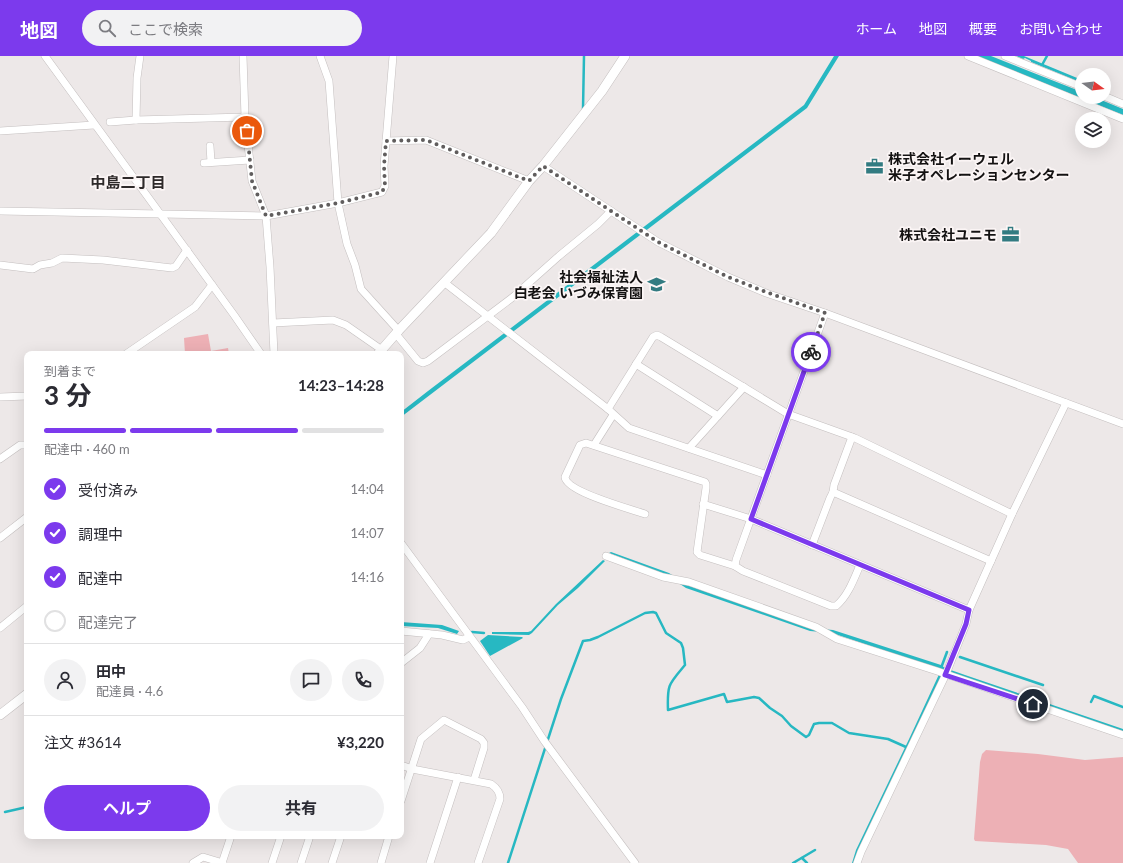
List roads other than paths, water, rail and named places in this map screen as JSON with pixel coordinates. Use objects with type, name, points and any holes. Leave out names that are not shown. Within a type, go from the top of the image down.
[{"type":"street","points":[[44,56],[187,250],[259,351]]},
{"type":"street","points":[[136,120],[137,78],[140,56]]},
{"type":"street","points":[[243,56],[245,117],[252,181],[266,216],[274,351]]},
{"type":"street","points":[[320,56],[329,81],[338,203],[347,244],[355,265],[361,289],[397,332],[418,361],[423,363],[428,361],[513,297],[611,211]]},
{"type":"street","points":[[0,211],[266,216],[338,203],[382,192],[385,186],[384,166],[393,56]]},
{"type":"street","points":[[381,351],[491,233],[529,181],[543,166],[602,91],[625,56]]},
{"type":"street","points":[[968,56],[1123,119]]},
{"type":"street","points":[[1005,56],[1075,84]]},
{"type":"street","points":[[1111,99],[1123,103]]},
{"type":"street","points":[[110,122],[245,117]]},
{"type":"street","points":[[0,131],[94,125]]},
{"type":"street","points":[[386,141],[426,140],[529,181]]},
{"type":"street","points":[[210,146],[208,163],[250,160]]},
{"type":"street","points":[[543,166],[658,242],[728,277],[1123,424]]},
{"type":"street","points":[[0,265],[33,269],[40,265],[62,258],[103,260],[172,268],[176,266],[187,250]]},
{"type":"street","points":[[445,283],[512,334],[629,428],[766,475]]},
{"type":"street","points":[[130,351],[195,307],[212,285]]},
{"type":"street","points":[[735,566],[766,475],[825,313]]},
{"type":"street","points":[[273,323],[333,320],[346,325],[379,351]]},
{"type":"street","points":[[594,445],[636,364],[653,337],[657,335],[661,336],[788,414],[852,436],[1012,514]]},
{"type":"street","points":[[636,364],[718,416]]},
{"type":"street","points":[[689,448],[744,387]]},
{"type":"street","points":[[0,397],[24,396]]},
{"type":"street","points":[[857,863],[966,624],[969,610],[1012,514],[1066,403]]},
{"type":"street","points":[[812,545],[833,492],[834,485],[852,436]]},
{"type":"street","points":[[645,514],[584,493],[571,485],[565,477],[578,447],[584,443],[594,445],[705,482],[706,484],[697,552],[700,555],[735,566],[743,571],[831,606],[836,606],[840,603],[851,586],[860,565]]},
{"type":"street","points":[[0,459],[20,445],[24,444]]},
{"type":"street","points":[[833,492],[991,562]]},
{"type":"street","points":[[703,504],[751,519],[969,610]]},
{"type":"street","points":[[0,538],[24,519]]},
{"type":"street","points":[[404,547],[522,707],[544,742],[567,770],[635,863]]},
{"type":"street","points":[[606,556],[816,627],[829,635],[944,672],[1123,735]]},
{"type":"street","points":[[0,628],[24,608]]},
{"type":"street","points":[[404,631],[442,635],[463,640],[469,637]]},
{"type":"street","points":[[404,661],[420,648],[429,634]]},
{"type":"street","points":[[0,715],[24,696]]},
{"type":"street","points":[[404,792],[421,739],[444,720],[481,739],[484,743],[484,748],[474,780]]},
{"type":"street","points":[[404,766],[412,769],[491,784],[496,788],[500,795],[500,799],[478,863]]},
{"type":"street","points":[[430,863],[458,777]]},
{"type":"street","points":[[193,863],[203,857],[223,863],[231,839]]},
{"type":"street","points":[[272,863],[280,839]]},
{"type":"street","points":[[301,863],[309,839]]},
{"type":"street","points":[[332,863],[339,839]]},
{"type":"street","points":[[380,863],[388,839]]},
{"type":"water","points":[[834,56],[839,56],[807,108],[404,415],[404,410],[428,391],[804,105]]},
{"type":"water","points":[[976,56],[991,56],[1075,89],[1075,96]]},
{"type":"water","points":[[1016,56],[1024,56],[1075,77],[1075,80],[1031,62],[1025,58],[1023,59]]},
{"type":"water","points":[[1096,104],[1111,104],[1123,109],[1123,115]]},
{"type":"water","points":[[611,552],[669,573],[687,585],[811,628],[833,630],[941,665],[945,668],[1123,729],[1123,732],[949,674],[854,863],[852,863],[856,850],[941,670],[832,633],[810,631],[686,588],[668,576],[609,553]]},
{"type":"water","points":[[603,560],[605,561],[578,588],[558,605],[529,635],[492,634],[492,632],[531,631],[556,604]]},
{"type":"water","points":[[404,622],[442,625],[459,631],[457,634],[438,628],[404,626]]},
{"type":"water","points":[[488,635],[523,638],[490,656],[480,641]]},
{"type":"waterway","points":[[583,109],[584,56]]},
{"type":"waterway","points":[[1042,65],[1047,56]]},
{"type":"waterway","points":[[508,863],[561,699],[583,641],[598,637],[645,613],[656,613],[666,633],[681,643],[683,648],[685,665],[675,676],[670,685],[668,710],[724,694],[727,702],[754,697],[759,698],[806,737],[809,735],[814,724],[832,723],[849,733],[888,739],[906,747]]},
{"type":"waterway","points":[[472,632],[484,633]]},
{"type":"waterway","points":[[941,668],[947,652]]},
{"type":"waterway","points":[[960,657],[1043,685]]},
{"type":"waterway","points":[[1091,702],[1094,696],[1123,707]]},
{"type":"waterway","points":[[5,812],[24,808]]},
{"type":"waterway","points":[[793,863],[815,850]]},
{"type":"waterway","points":[[802,858],[807,863]]},
{"type":"place","name":"株式会社イーウェル 米子オペレーションセンター","points":[[875,166]]},
{"type":"place","name":"株式会社ユニモ","points":[[1010,234]]},
{"type":"place","name":"社会福祉法人 白老会 いづみ保育園","points":[[656,284]]},
{"type":"district","name":"中島二丁目","points":[[128,182]]}]
